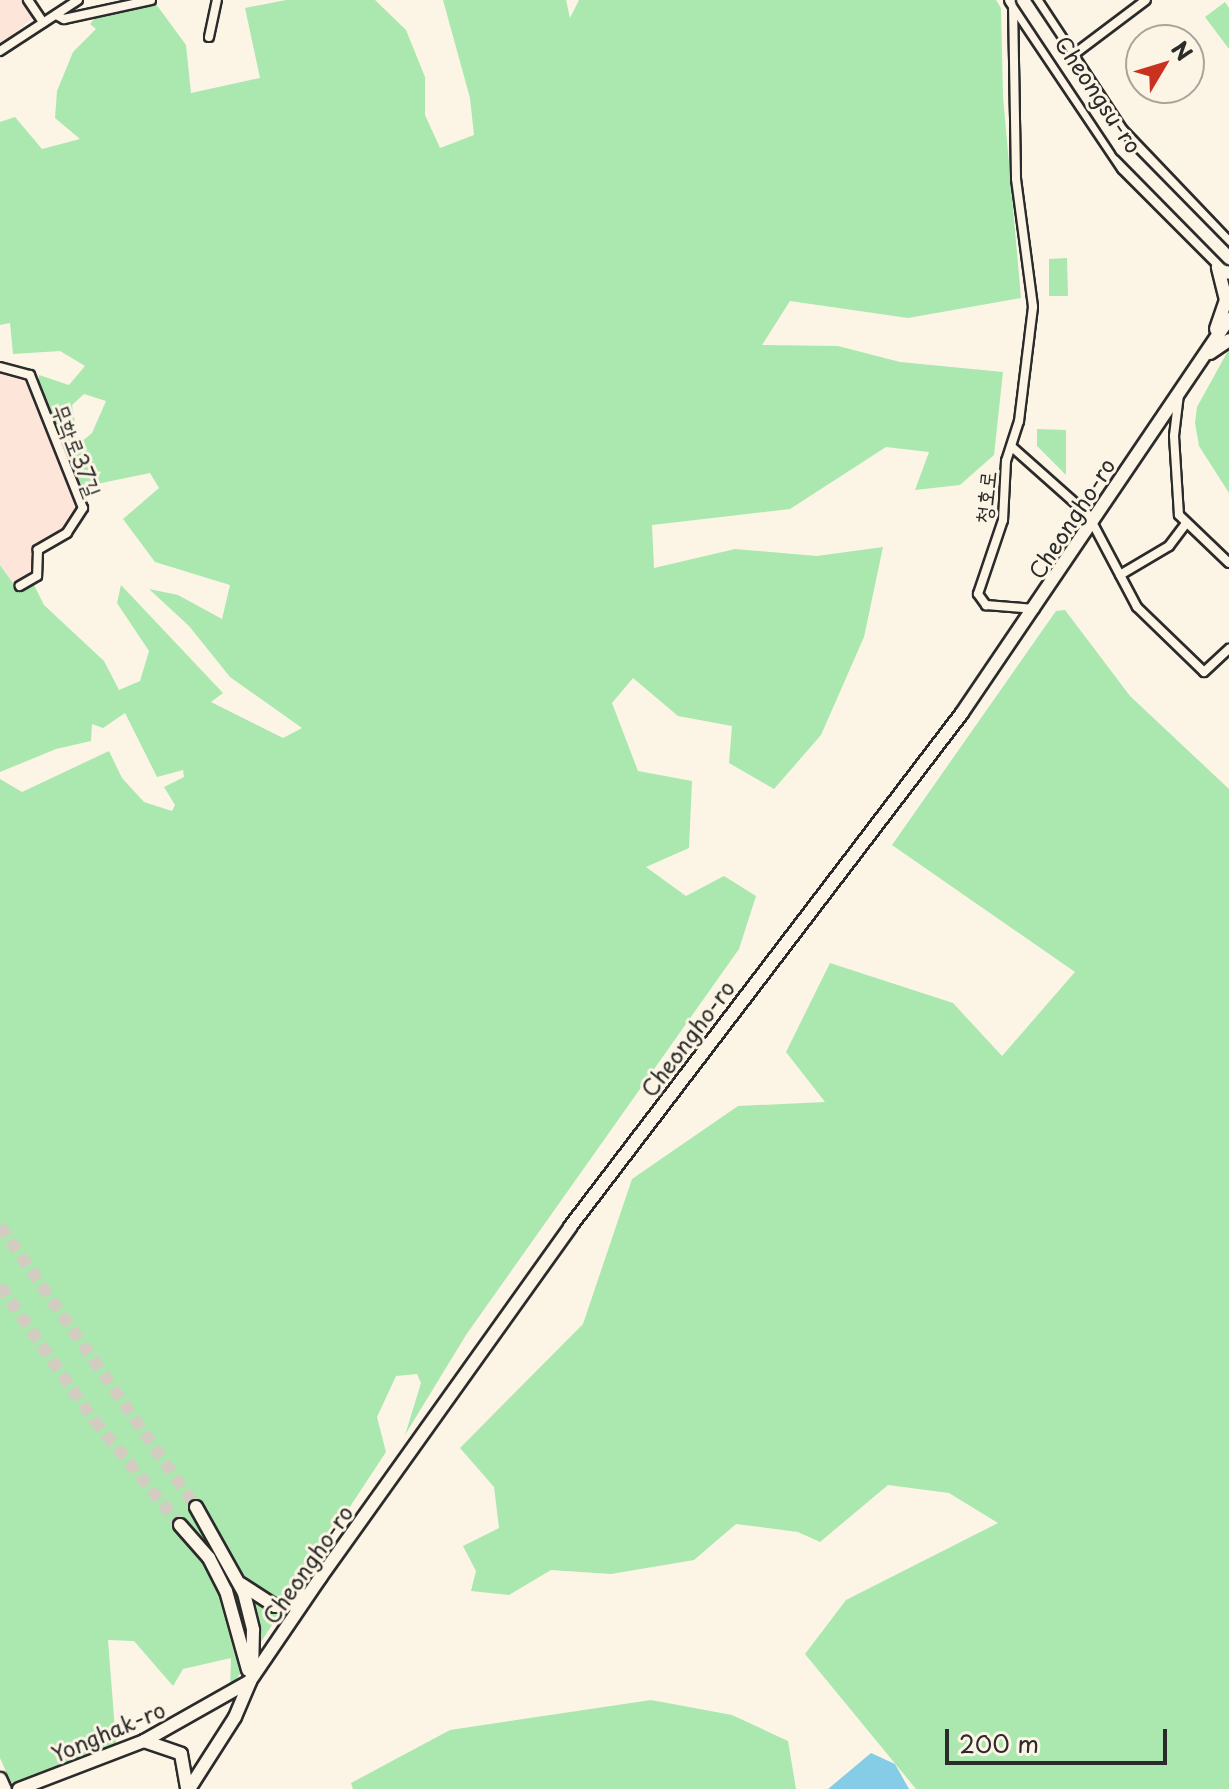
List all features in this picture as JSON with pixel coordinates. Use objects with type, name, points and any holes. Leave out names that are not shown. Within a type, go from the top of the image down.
[{"type":"main road","name":"Cheongsu-ro","points":[[1035,0],[1121,131],[1229,244]]},
{"type":"main road","name":"Cheongsu-ro","points":[[1016,1],[1124,168],[1229,273]]},
{"type":"main road","name":"Cheongsu-ro","points":[[1016,1],[1122,149],[1229,258]]},
{"type":"main road","points":[[1195,240],[1209,238],[1209,224]]},
{"type":"main road","points":[[1209,224],[1229,237]]},
{"type":"main road","points":[[1195,240],[1221,272],[1226,300],[1200,359]]},
{"type":"main road","name":"Cheongho-ro","points":[[188,1789],[235,1717],[250,1681],[320,1578],[570,1227],[962,713],[1229,319]]},
{"type":"main road","points":[[1200,359],[1229,340]]},
{"type":"main road","points":[[196,1507],[239,1583],[253,1630],[250,1681]]},
{"type":"main road","points":[[180,1525],[209,1558],[226,1591],[250,1681]]},
{"type":"main road","points":[[239,1583],[275,1606],[294,1604],[320,1578]]},
{"type":"main road","name":"Yonghak-ro","points":[[19,1789],[144,1741],[250,1681]]},
{"type":"main road","points":[[144,1741],[181,1754],[188,1789]]},
{"type":"street","points":[[28,0],[43,22]]},
{"type":"street","points":[[0,51],[78,0]]},
{"type":"street","points":[[56,15],[64,19],[151,0]]},
{"type":"street","points":[[209,37],[217,0]]},
{"type":"street","points":[[1073,55],[1146,0]]},
{"type":"street","points":[[1012,447],[1033,307],[1016,179],[1016,1]]},
{"type":"street","name":"무학로37길","points":[[0,367],[30,375],[83,508],[67,533],[38,550],[37,576],[20,586]]},
{"type":"street","points":[[1180,389],[1174,436],[1179,515],[1185,525],[1229,563]]},
{"type":"street","name":"청호로","points":[[1035,609],[986,605],[978,594],[1003,520],[1006,461],[1012,447],[1092,520]]},
{"type":"street","points":[[1092,520],[1137,607],[1204,672],[1229,649]]},
{"type":"street","points":[[1120,575],[1169,546],[1185,525]]},
{"type":"street","points":[[0,1778],[5,1789]]},
{"type":"shaded area","points":[[0,0],[22,0],[34,17],[0,45]]},
{"type":"shaded area","points":[[0,372],[29,379],[78,502],[72,526],[37,548],[33,576],[15,586],[0,565]]},
{"type":"green space","points":[[286,0],[375,0],[406,30],[425,77],[425,115],[440,148],[474,135],[470,98],[443,0],[566,0],[570,18],[579,0],[996,0],[1001,8],[1003,96],[1021,298],[908,318],[790,301],[762,345],[838,346],[900,362],[1003,372],[994,455],[960,485],[915,490],[929,452],[886,447],[790,509],[652,525],[654,568],[735,549],[817,556],[883,547],[864,637],[821,735],[774,789],[729,763],[732,726],[678,716],[633,678],[612,703],[638,771],[692,781],[689,848],[646,867],[686,896],[724,876],[756,896],[739,949],[466,1335],[405,1435],[421,1383],[417,1374],[396,1376],[377,1417],[386,1452],[230,1689],[231,1658],[183,1669],[173,1686],[134,1641],[108,1640],[116,1743],[11,1783],[0,1758],[0,779],[22,792],[109,751],[122,778],[144,802],[172,811],[175,805],[164,787],[184,777],[183,770],[157,777],[125,713],[103,728],[92,724],[91,741],[56,749],[0,772],[0,565],[15,586],[31,579],[44,605],[104,661],[119,690],[140,681],[149,651],[117,603],[121,585],[223,693],[211,702],[283,738],[302,728],[230,677],[189,626],[149,589],[178,595],[222,619],[230,585],[155,562],[123,519],[159,488],[150,473],[82,487],[68,453],[92,433],[106,401],[84,394],[72,405],[77,434],[64,448],[39,393],[39,375],[69,385],[85,366],[60,351],[13,354],[10,323],[0,325],[0,122],[15,117],[42,149],[80,139],[55,118],[57,91],[73,52],[96,29],[90,24],[95,18],[156,4],[186,45],[191,93],[260,78],[245,8]]},
{"type":"green space","points":[[1225,2],[1229,8],[1229,49],[1205,17]]},
{"type":"green space","points":[[1067,258],[1068,296],[1049,296],[1049,259]]},
{"type":"green space","points":[[1229,349],[1229,493],[1199,446],[1195,423],[1197,407]]},
{"type":"green space","points":[[1037,429],[1066,430],[1066,475],[1037,446]]},
{"type":"green space","points":[[1065,610],[1130,696],[1229,789],[1229,1789],[916,1789],[805,1654],[846,1600],[998,1523],[949,1493],[888,1485],[820,1542],[798,1532],[736,1524],[694,1560],[611,1574],[551,1570],[509,1595],[471,1591],[476,1571],[463,1546],[499,1528],[494,1487],[460,1448],[583,1324],[632,1179],[738,1106],[825,1102],[786,1052],[830,963],[953,1003],[1002,1056],[1075,972],[892,845],[1056,611]]},
{"type":"green space","points":[[651,1700],[732,1715],[788,1741],[796,1789],[353,1789],[351,1783],[450,1730]]},
{"type":"water","points":[[871,1753],[895,1764],[909,1789],[828,1789]]},
{"type":"tunnel","points":[[0,1226],[196,1507]]},
{"type":"tunnel","points":[[0,1286],[94,1420],[180,1525]]}]
